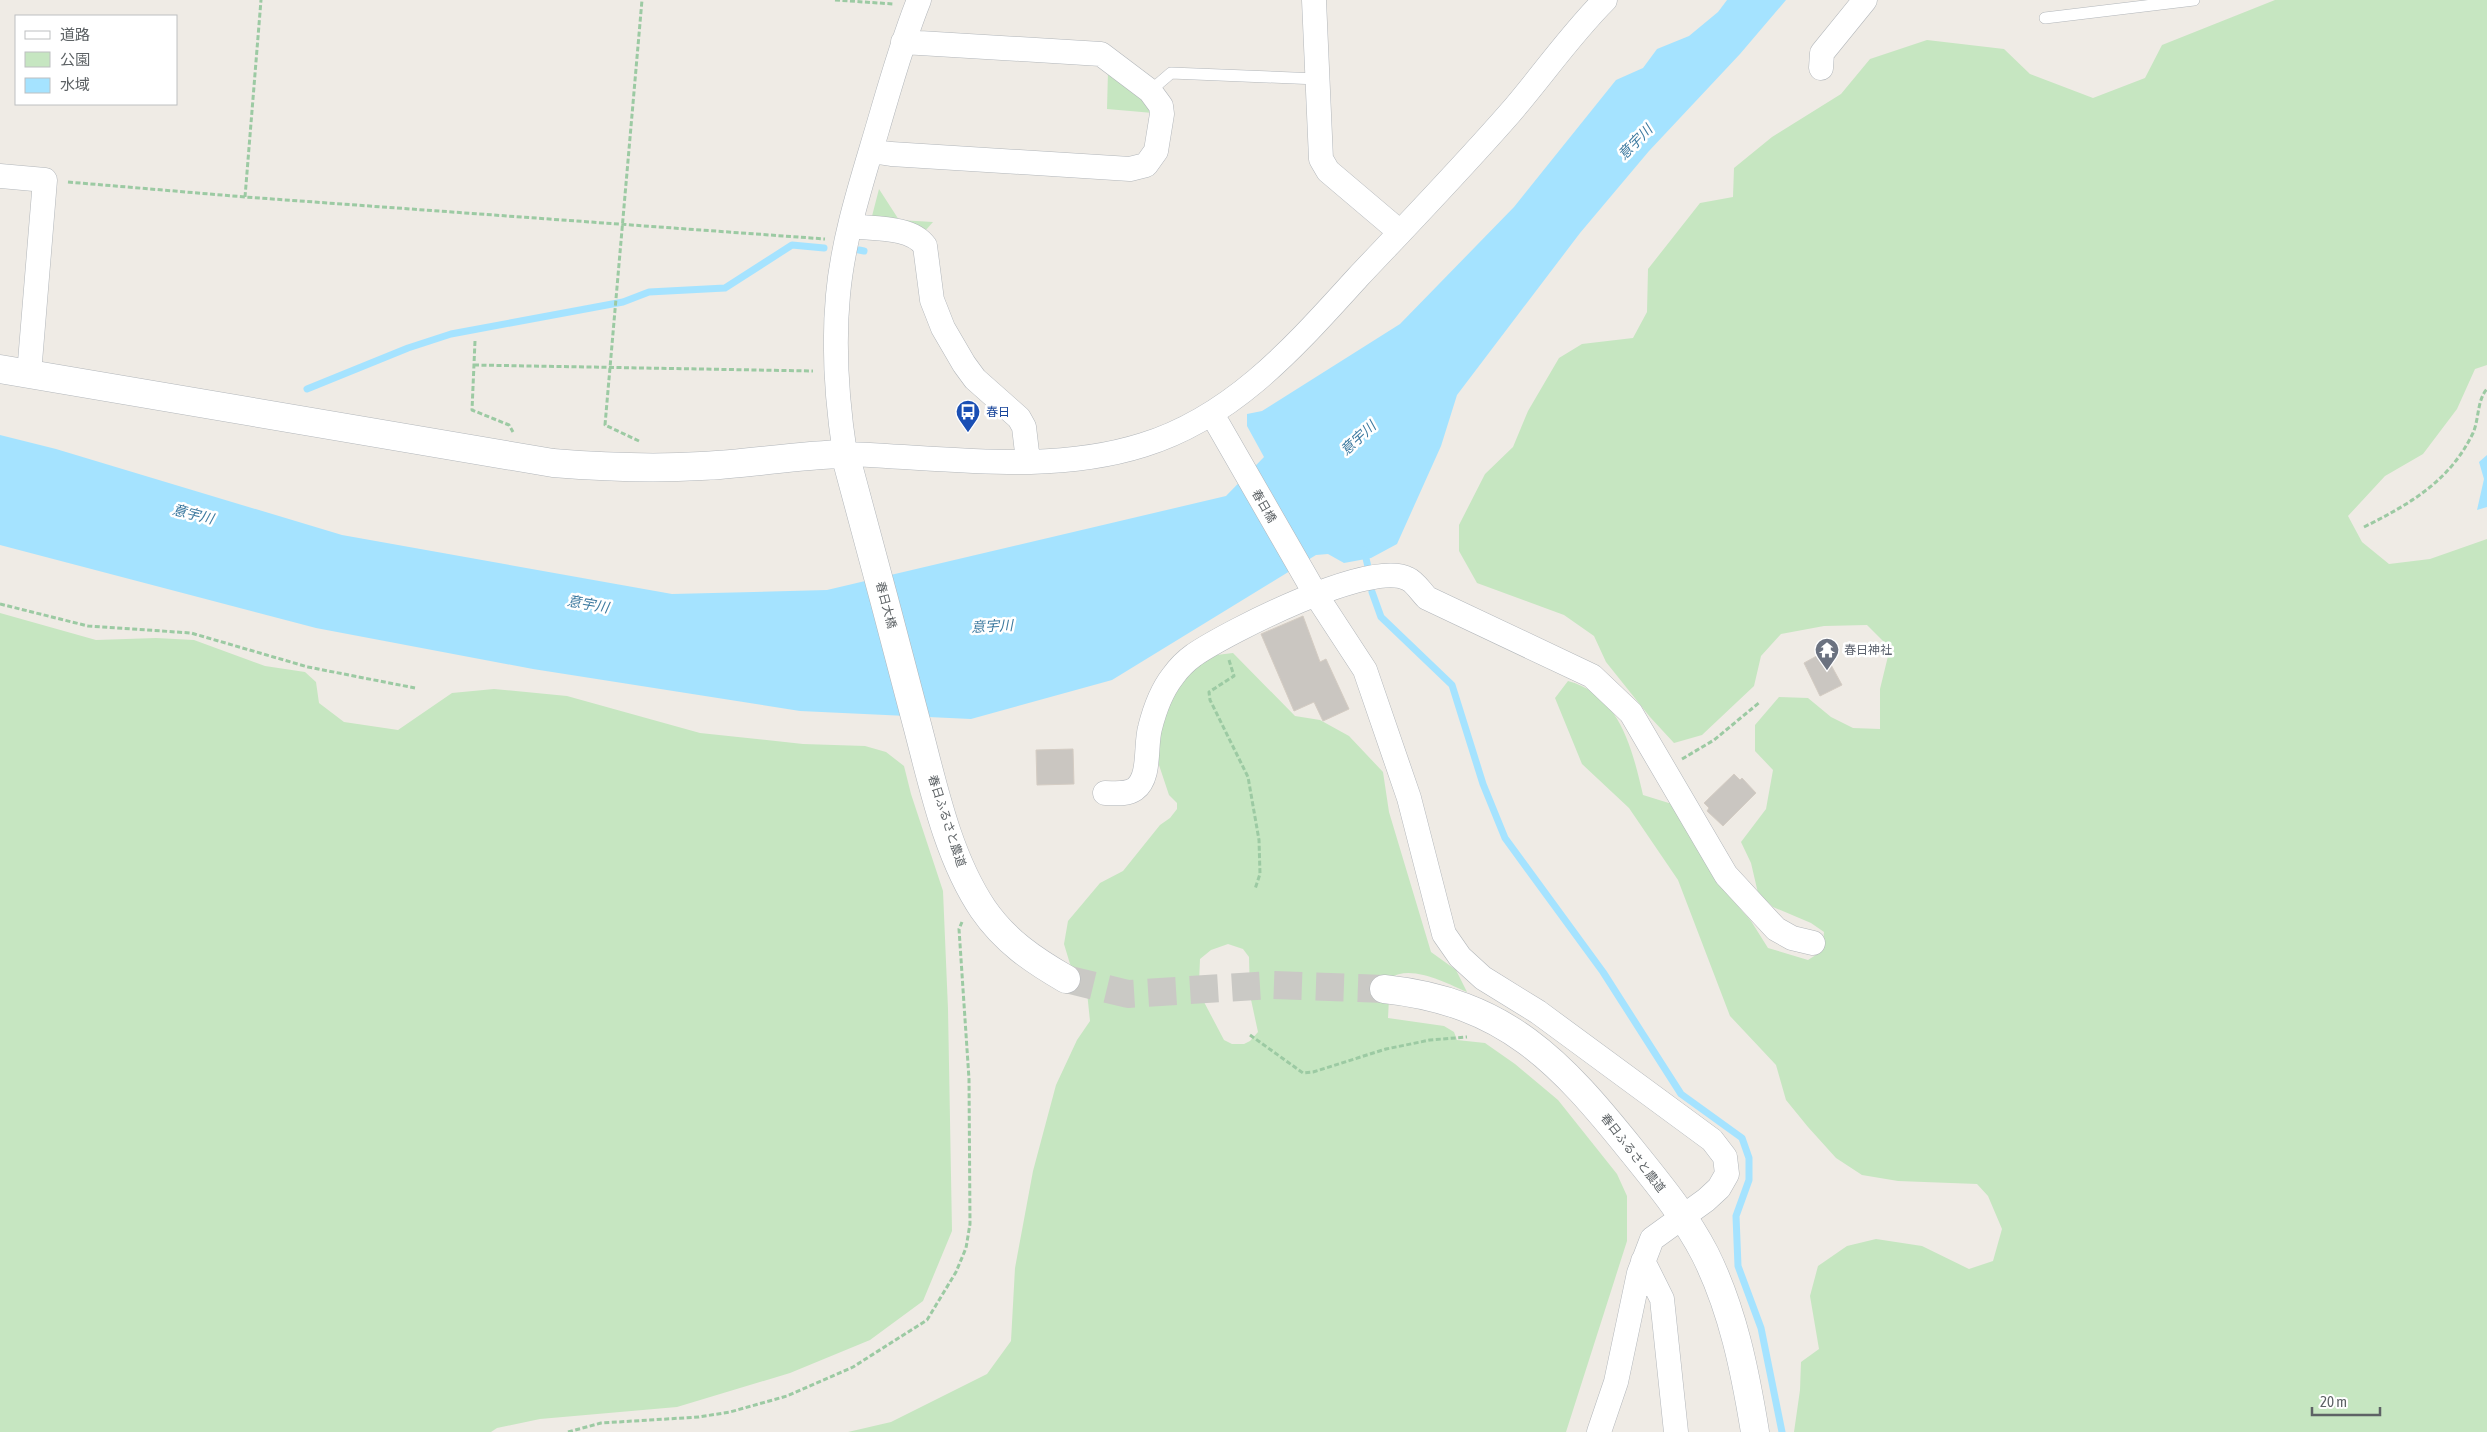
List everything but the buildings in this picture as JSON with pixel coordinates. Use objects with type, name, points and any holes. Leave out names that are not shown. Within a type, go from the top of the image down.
[{"type":"street","points":[[1314,0],[1321,159],[1328,170],[1400,232]]},
{"type":"street","points":[[1821,68],[1822,52],[1864,0]]},
{"type":"street","points":[[0,369],[514,457],[581,465],[703,466],[800,455],[847,462],[1028,461],[1102,454],[1142,445],[1215,421],[1258,380],[1312,327],[1509,114],[1601,1]]},
{"type":"street","points":[[847,462],[837,401],[838,296],[848,233],[903,42],[918,3]]},
{"type":"street","points":[[871,151],[890,154],[1138,168],[1146,165],[1156,151],[1162,114],[1156,98],[1150,91],[1101,54],[903,42]]},
{"type":"street","points":[[0,176],[45,180],[29,374]]},
{"type":"street","points":[[848,233],[910,234],[921,241],[927,255],[932,300],[937,315],[964,364],[975,379],[1019,418],[1025,432],[1028,461]]},
{"type":"street","name":"春日橋","points":[[1215,421],[1313,590],[1365,670],[1409,798],[1444,934],[1460,957],[1483,978],[1538,1012],[1712,1140],[1725,1157],[1728,1174],[1719,1188],[1706,1200],[1680,1216],[1652,1239],[1643,1262],[1616,1382],[1599,1432]]},
{"type":"street","name":"春日大橋","points":[[847,462],[922,741]]},
{"type":"street","points":[[1105,793],[1127,793],[1141,783],[1146,766],[1150,728],[1172,677],[1192,656],[1232,632],[1302,599],[1313,590],[1353,580],[1389,576],[1408,578],[1427,598],[1592,676],[1631,713],[1726,875],[1776,929],[1792,938],[1813,943]]},
{"type":"street","name":"春日ふるさと農道","points":[[922,741],[957,856],[982,907],[997,927],[1024,954],[1066,979]]},
{"type":"street","name":"春日ふるさと農道","points":[[1384,989],[1437,999],[1488,1017],[1539,1048],[1580,1088],[1662,1187],[1704,1252],[1730,1316],[1747,1380],[1755,1432]]},
{"type":"street","points":[[1643,1262],[1662,1299],[1676,1432]]},
{"type":"lane","points":[[2045,18],[2146,3],[2194,0]]},
{"type":"lane","points":[[1150,91],[1171,73],[1318,79]]},
{"type":"path","points":[[245,197],[261,0]]},
{"type":"path","points":[[642,0],[605,425],[644,443],[644,467]]},
{"type":"path","points":[[835,0],[918,3]]},
{"type":"path","points":[[45,180],[622,225],[848,233]]},
{"type":"path","points":[[475,341],[472,410],[508,426],[513,431],[514,457]]},
{"type":"path","points":[[474,365],[837,371]]},
{"type":"path","points":[[2364,527],[2422,496],[2462,456],[2475,430],[2484,391],[2487,389]]},
{"type":"path","points":[[0,604],[88,626],[191,633],[308,667],[415,688]]},
{"type":"path","points":[[1232,632],[1228,659],[1234,676],[1209,692],[1210,700],[1248,777],[1260,840],[1260,874],[1255,889]]},
{"type":"path","points":[[1665,769],[1714,740],[1760,702]]},
{"type":"path","points":[[568,1432],[600,1423],[699,1417],[730,1412],[787,1396],[853,1367],[926,1320],[956,1272],[966,1248],[970,1224],[968,1079],[959,930],[962,922],[982,907]]},
{"type":"path","points":[[1250,1035],[1303,1073],[1308,1073],[1386,1048],[1430,1040],[1473,1036],[1488,1017]]},
{"type":"green space","points":[[2275,0],[2487,0],[2487,365],[2475,369],[2457,409],[2423,454],[2385,476],[2348,516],[2362,542],[2389,564],[2430,559],[2487,539],[2487,1432],[1794,1432],[1800,1390],[1801,1362],[1819,1349],[1810,1296],[1818,1266],[1847,1246],[1876,1239],[1922,1246],[1969,1269],[1993,1261],[2002,1229],[1988,1196],[1977,1184],[1898,1181],[1862,1175],[1836,1158],[1808,1127],[1786,1100],[1776,1065],[1730,1016],[1678,880],[1629,808],[1582,764],[1555,698],[1568,681],[1586,688],[1600,698],[1612,711],[1621,726],[1634,759],[1643,795],[1672,804],[1722,888],[1751,921],[1768,948],[1808,960],[1822,951],[1824,932],[1811,923],[1773,907],[1758,893],[1751,863],[1741,842],[1766,809],[1773,770],[1755,751],[1755,725],[1779,697],[1808,698],[1831,717],[1853,728],[1880,729],[1880,689],[1890,648],[1867,625],[1824,626],[1781,634],[1761,656],[1754,686],[1702,735],[1674,743],[1650,717],[1606,662],[1594,636],[1564,615],[1477,583],[1459,551],[1459,525],[1485,474],[1513,447],[1528,411],[1559,358],[1582,344],[1633,338],[1647,312],[1648,269],[1700,203],[1733,197],[1734,168],[1772,137],[1841,94],[1870,59],[1927,40],[2004,49],[2030,74],[2093,98],[2145,78],[2162,45]]},
{"type":"green space","points":[[1108,71],[1150,101],[1153,113],[1107,109]]},
{"type":"green space","points":[[879,189],[899,220],[933,222],[925,231],[871,220]]},
{"type":"green space","points":[[0,613],[96,640],[156,638],[194,640],[265,666],[305,672],[316,682],[319,703],[344,722],[398,730],[452,693],[494,689],[567,696],[700,733],[803,744],[865,746],[886,752],[904,766],[911,794],[943,891],[948,1009],[952,1231],[923,1301],[870,1340],[790,1373],[677,1407],[540,1419],[497,1428],[491,1432],[0,1432]]},
{"type":"green space","points":[[1233,653],[1295,716],[1320,720],[1349,736],[1383,772],[1389,812],[1431,952],[1456,970],[1467,992],[1428,976],[1408,973],[1398,974],[1390,978],[1388,1018],[1444,1026],[1454,1032],[1457,1040],[1485,1043],[1515,1064],[1558,1100],[1617,1174],[1627,1196],[1627,1241],[1566,1432],[848,1432],[891,1422],[987,1374],[1011,1341],[1015,1268],[1033,1171],[1056,1085],[1077,1040],[1090,1021],[1087,992],[1070,964],[1064,944],[1068,921],[1100,883],[1123,871],[1160,825],[1170,818],[1177,809],[1177,803],[1169,795],[1155,753],[1164,703],[1200,657]],"holes":[[[1228,944],[1243,949],[1249,957],[1250,995],[1258,1032],[1250,1041],[1244,1044],[1232,1044],[1224,1040],[1204,1002],[1199,983],[1200,959],[1211,950]]]},
{"type":"water","name":"意宇川","points":[[1727,0],[1786,0],[1740,54],[1649,151],[1580,233],[1457,395],[1441,446],[1397,544],[1371,558],[1344,563],[1328,554],[1316,555],[1112,680],[971,719],[800,711],[533,669],[316,628],[0,545],[0,435],[56,449],[342,535],[672,594],[827,590],[1226,496],[1264,457],[1247,426],[1247,414],[1262,411],[1400,324],[1514,207],[1616,80],[1643,68],[1657,49],[1689,36],[1718,12]]},
{"type":"water","points":[[2487,455],[2487,507],[2477,510],[2484,479],[2479,462]]},
{"type":"waterway","points":[[307,389],[408,348],[451,334],[623,302],[649,292],[725,288],[792,245],[824,248]]},
{"type":"waterway","points":[[859,250],[864,251]]},
{"type":"waterway","points":[[1364,550],[1369,571]]},
{"type":"waterway","points":[[1372,592],[1381,617],[1452,685],[1483,784],[1505,838],[1603,972],[1681,1094],[1742,1138],[1749,1158],[1749,1180],[1736,1216],[1738,1266],[1761,1328],[1782,1432]]},
{"type":"tunnel","points":[[1066,979],[1128,994],[1271,985],[1384,989]]},
{"type":"place","name":"春日","points":[[968,433]]},
{"type":"place","name":"春日神社","points":[[1827,671]]}]
